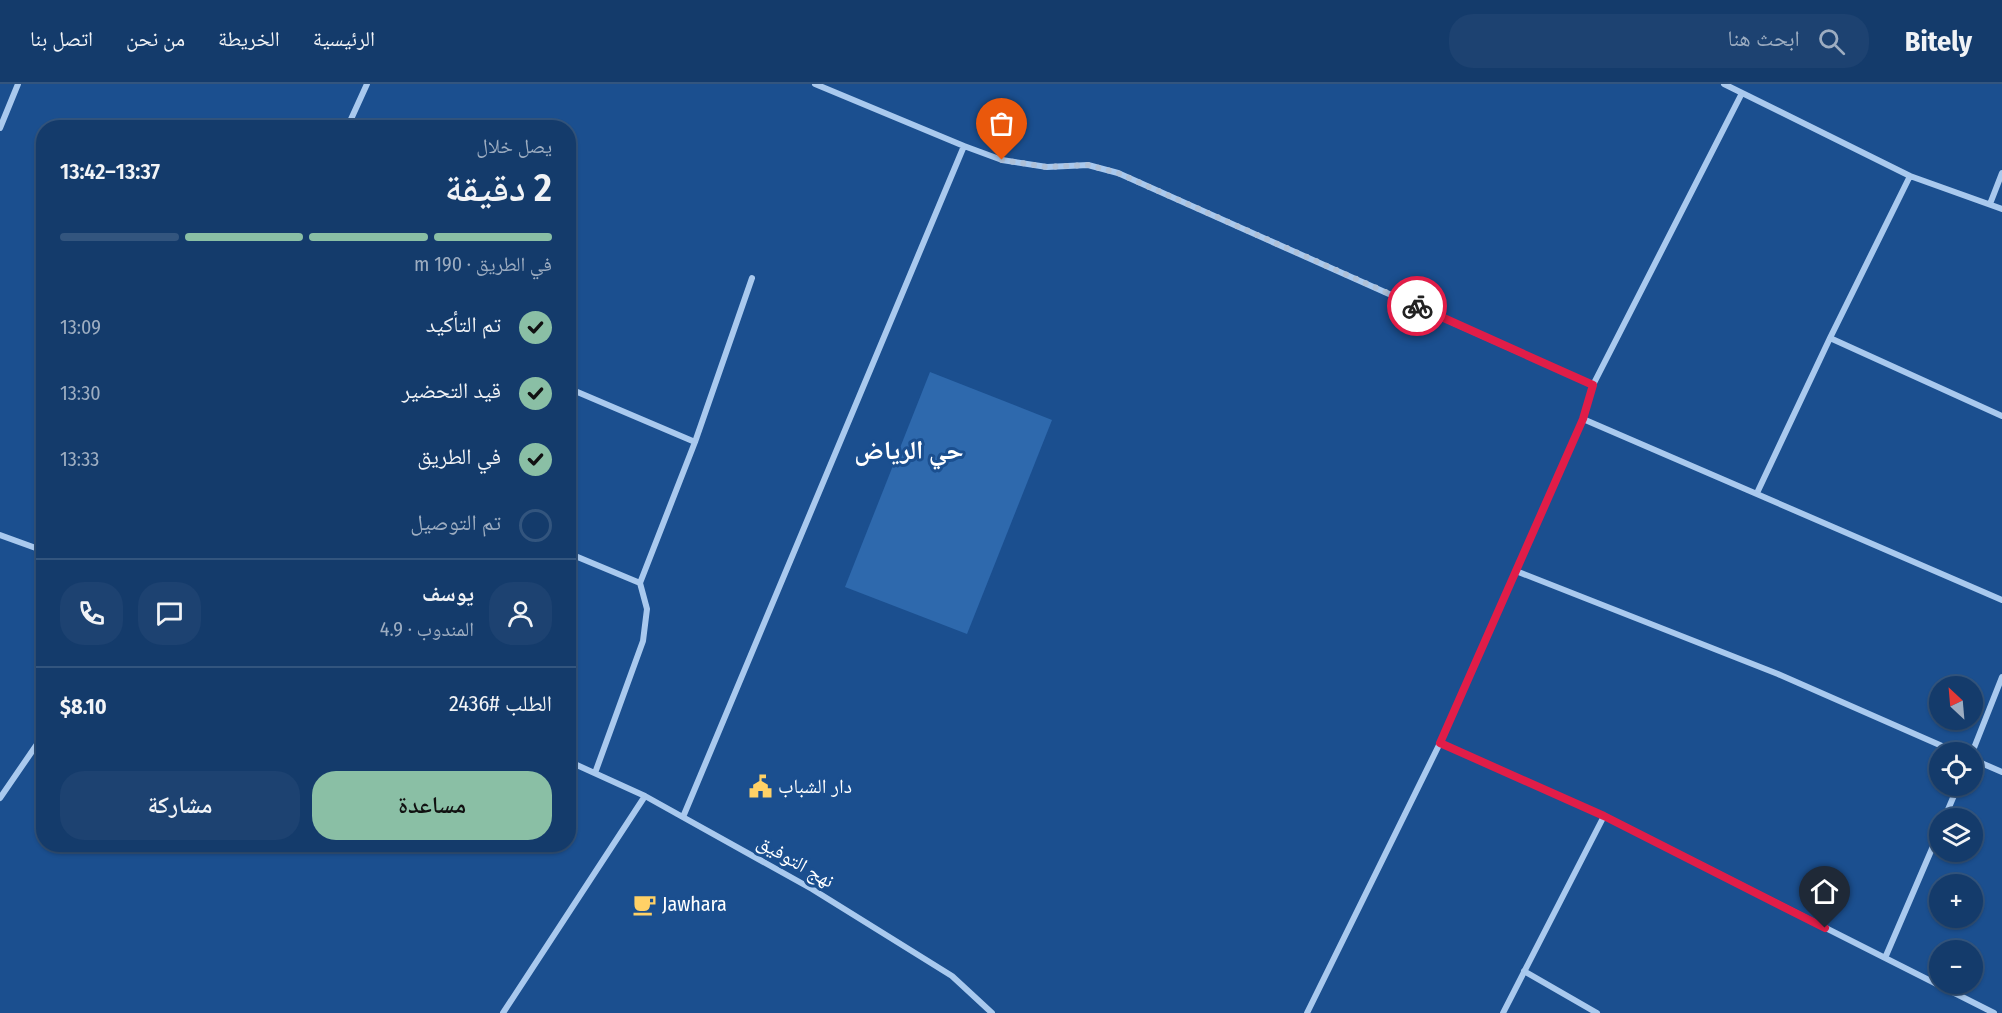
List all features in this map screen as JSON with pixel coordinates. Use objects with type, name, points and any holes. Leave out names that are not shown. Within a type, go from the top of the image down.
[{"type":"street","points":[[0,128],[18,84]]},
{"type":"street","points":[[351,120],[367,84]]},
{"type":"street","points":[[815,84],[1002,160],[1047,167],[1088,165],[1118,173],[1593,385]]},
{"type":"street","points":[[1724,84],[1910,176],[2002,209]]},
{"type":"street","points":[[1307,1013],[1440,743],[1583,419],[1593,385],[1742,93]]},
{"type":"street","points":[[683,817],[964,146]]},
{"type":"street","points":[[1990,204],[2002,173]]},
{"type":"street","points":[[1757,493],[1910,176]]},
{"type":"street","points":[[595,773],[644,641],[647,609],[640,583],[695,442],[752,278]]},
{"type":"street","points":[[1830,338],[2002,416]]},
{"type":"street","points":[[576,391],[695,442]]},
{"type":"street","points":[[1583,419],[2002,600]]},
{"type":"street","points":[[0,535],[36,548]]},
{"type":"street","points":[[576,557],[640,583]]},
{"type":"street","points":[[1515,571],[1778,674],[1933,742]]},
{"type":"street","points":[[1976,742],[2002,677]]},
{"type":"street","points":[[1440,743],[1604,816],[1994,1013]]},
{"type":"street","points":[[0,798],[36,746]]},
{"type":"street","points":[[1983,764],[2002,772]]},
{"type":"street","name":"نهج التوفيق","points":[[576,765],[645,796],[812,889],[952,976],[992,1013]]},
{"type":"street","points":[[503,1013],[645,796]]},
{"type":"street","points":[[1503,1013],[1604,816]]},
{"type":"street","points":[[1885,958],[1929,856]]},
{"type":"street","points":[[1524,971],[1597,1013]]},
{"type":"shaded area","points":[[930,372],[1052,420],[967,634],[845,587]]},
{"type":"way so far","points":[[1002,160],[1047,167],[1088,165],[1118,173],[1417,306]]},
{"type":"place","name":"دار الشباب","points":[[760,786]]},
{"type":"place","name":"Jawhara","points":[[644,904]]},
{"type":"district","name":"حي الرياض","points":[[909,450]]},
{"type":"route","points":[[1417,306],[1593,385],[1583,419],[1440,743],[1604,816],[1825,928]]}]
